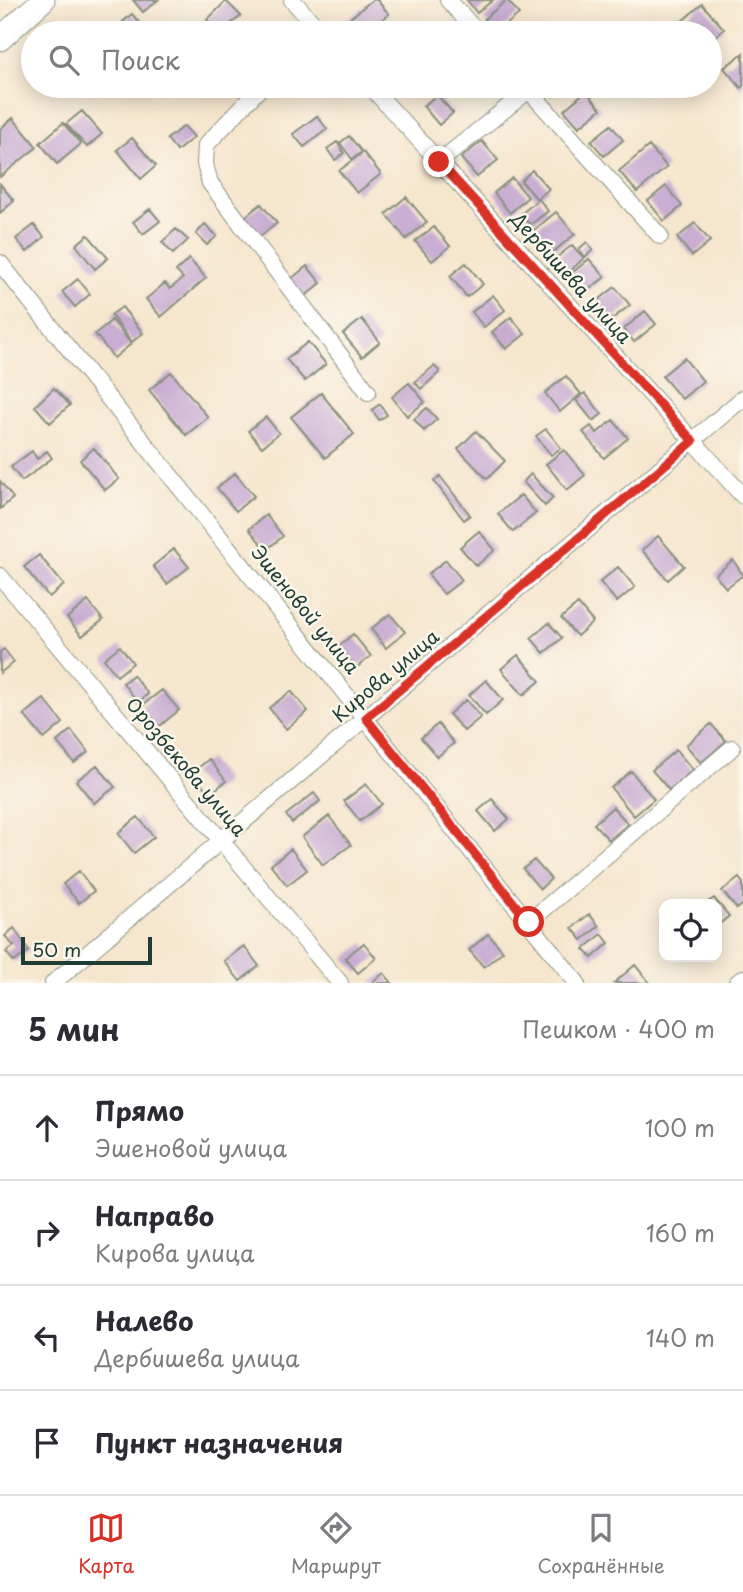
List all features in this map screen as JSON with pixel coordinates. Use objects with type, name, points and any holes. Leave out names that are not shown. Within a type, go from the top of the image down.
[{"type":"main road","points":[[0,38],[43,0]]},
{"type":"street","points":[[292,0],[309,21]]},
{"type":"street","points":[[448,0],[467,21]]},
{"type":"street","points":[[251,98],[206,145],[205,164],[210,183],[368,392]]},
{"type":"street","name":"Дербишева улица","points":[[381,98],[743,496]]},
{"type":"street","points":[[439,162],[515,98]]},
{"type":"street","points":[[536,98],[660,236]]},
{"type":"street","name":"Эшеновой улица","points":[[0,263],[577,983]]},
{"type":"street","name":"Кирова улица","points":[[53,983],[743,398]]},
{"type":"street","name":"Орозбекова улица","points":[[0,576],[340,983]]},
{"type":"street","points":[[529,922],[732,748]]},
{"type":"street","points":[[737,983],[743,978]]},
{"type":"building","points":[[133,0],[158,0],[143,12]]},
{"type":"building","points":[[372,0],[377,0],[389,14],[381,21],[347,21]]},
{"type":"building","points":[[467,0],[493,0],[477,13]]},
{"type":"building","points":[[507,0],[519,14],[511,21],[484,19]]},
{"type":"building","points":[[226,1],[241,16],[235,21],[207,20]]},
{"type":"building","points":[[702,4],[717,21],[682,21]]},
{"type":"building","points":[[132,14],[138,21],[124,21]]},
{"type":"building","points":[[743,53],[743,86],[741,88],[724,68]]},
{"type":"building","points":[[433,98],[440,98],[453,113],[439,125],[423,106]]},
{"type":"building","points":[[578,98],[592,98],[601,109],[579,127],[564,110]]},
{"type":"building","points":[[82,111],[102,134],[87,147],[66,124]]},
{"type":"building","points":[[317,116],[327,129],[304,147],[293,134]]},
{"type":"building","points":[[13,118],[37,147],[0,177],[0,129]]},
{"type":"building","points":[[63,123],[81,144],[57,164],[40,143]]},
{"type":"building","points":[[611,125],[623,140],[604,156],[591,141]]},
{"type":"building","points":[[184,126],[194,137],[177,151],[167,139]]},
{"type":"building","points":[[349,136],[362,152],[352,159],[340,143]]},
{"type":"building","points":[[132,138],[156,166],[141,179],[117,150]]},
{"type":"building","points":[[482,141],[498,160],[477,177],[461,158]]},
{"type":"building","points":[[337,142],[344,153],[335,160],[327,149]]},
{"type":"building","points":[[649,146],[667,167],[637,192],[619,171]]},
{"type":"building","points":[[363,152],[381,174],[357,193],[339,171]]},
{"type":"building","points":[[532,170],[549,189],[537,199],[521,181]]},
{"type":"building","points":[[512,178],[528,197],[510,213],[494,193]]},
{"type":"building","points":[[0,184],[14,201],[0,213]]},
{"type":"building","points":[[666,186],[682,206],[664,221],[648,201]]},
{"type":"building","points":[[406,197],[427,222],[406,239],[386,214]]},
{"type":"building","points":[[539,199],[548,211],[530,225],[521,214]]},
{"type":"building","points":[[261,204],[277,223],[257,239],[241,220]]},
{"type":"building","points":[[150,209],[160,221],[143,234],[133,222]]},
{"type":"building","points":[[556,212],[575,234],[552,253],[533,231]]},
{"type":"building","points":[[695,223],[710,241],[692,256],[677,238]]},
{"type":"building","points":[[205,224],[217,236],[207,245],[196,234]]},
{"type":"building","points":[[34,225],[44,237],[27,252],[16,239]]},
{"type":"building","points":[[434,227],[450,246],[432,261],[415,241]]},
{"type":"building","points":[[176,229],[188,240],[173,254],[162,242]]},
{"type":"building","points":[[88,235],[108,258],[95,269],[76,245]]},
{"type":"building","points":[[587,242],[593,250],[585,257],[579,249]]},
{"type":"building","points":[[572,245],[584,258],[569,272],[556,258]]},
{"type":"building","points":[[189,259],[206,278],[161,317],[146,299],[165,283],[170,289],[183,278],[176,271]]},
{"type":"building","points":[[589,259],[605,277],[587,291],[572,273]]},
{"type":"building","points":[[466,263],[483,284],[467,297],[450,276]]},
{"type":"building","points":[[307,266],[321,283],[304,297],[290,280]]},
{"type":"building","points":[[78,279],[90,294],[75,307],[62,292]]},
{"type":"building","points":[[615,287],[630,305],[611,320],[596,302]]},
{"type":"building","points":[[493,295],[505,310],[484,327],[472,312]]},
{"type":"building","points":[[122,307],[143,333],[132,342],[111,315]]},
{"type":"building","points":[[645,311],[656,324],[634,342],[624,329]]},
{"type":"building","points":[[511,317],[525,334],[506,349],[492,332]]},
{"type":"building","points":[[362,319],[380,342],[362,357],[343,334]]},
{"type":"building","points":[[112,320],[131,344],[114,358],[95,334]]},
{"type":"building","points":[[308,342],[326,364],[305,381],[286,359]]},
{"type":"building","points":[[684,358],[703,381],[682,399],[662,376]]},
{"type":"building","points":[[434,366],[440,372],[421,389],[415,382]]},
{"type":"building","points":[[171,372],[208,417],[186,435],[149,390]]},
{"type":"building","points":[[566,376],[581,394],[560,412],[545,393]]},
{"type":"building","points":[[409,383],[425,402],[407,416],[392,397]]},
{"type":"building","points":[[54,388],[70,405],[50,423],[35,406]]},
{"type":"building","points":[[321,393],[354,434],[325,458],[291,417]]},
{"type":"building","points":[[585,393],[602,414],[593,421],[576,400]]},
{"type":"building","points":[[380,404],[387,415],[379,420],[372,410]]},
{"type":"building","points":[[427,408],[437,419],[424,431],[414,419]]},
{"type":"building","points":[[266,417],[279,433],[262,447],[248,431]]},
{"type":"building","points":[[613,420],[628,438],[604,458],[583,432],[591,426],[597,433]]},
{"type":"building","points":[[546,429],[561,448],[551,455],[536,436]]},
{"type":"building","points":[[476,431],[505,461],[487,479],[458,449]]},
{"type":"building","points":[[94,448],[119,479],[105,490],[80,460]]},
{"type":"building","points":[[564,450],[585,475],[567,490],[546,464]]},
{"type":"building","points":[[32,451],[37,459],[47,451],[52,458],[22,481],[11,467]]},
{"type":"building","points":[[235,473],[254,496],[236,511],[217,488]]},
{"type":"building","points":[[531,474],[553,498],[545,506],[523,482]]},
{"type":"building","points":[[440,476],[470,515],[464,520],[434,481]]},
{"type":"building","points":[[0,481],[13,498],[0,509]]},
{"type":"building","points":[[521,495],[536,513],[513,532],[498,514]]},
{"type":"building","points":[[266,515],[283,536],[266,550],[249,529]]},
{"type":"building","points":[[479,531],[495,550],[476,566],[460,547]]},
{"type":"building","points":[[658,536],[684,566],[668,580],[642,550]]},
{"type":"building","points":[[174,549],[189,567],[167,584],[153,566]]},
{"type":"building","points":[[39,555],[64,585],[49,597],[24,567]]},
{"type":"building","points":[[446,560],[462,580],[444,594],[428,574]]},
{"type":"building","points":[[733,560],[743,575],[726,588],[715,575]]},
{"type":"building","points":[[618,567],[635,587],[617,602],[600,582]]},
{"type":"building","points":[[88,601],[103,620],[82,636],[67,618]]},
{"type":"building","points":[[578,604],[593,622],[577,636],[561,618]]},
{"type":"building","points":[[390,614],[405,632],[386,648],[371,629]]},
{"type":"building","points":[[549,623],[562,638],[544,653],[531,638]]},
{"type":"building","points":[[353,634],[371,656],[356,668],[339,646]]},
{"type":"building","points":[[120,646],[133,663],[117,676],[104,659]]},
{"type":"building","points":[[4,649],[14,662],[0,673],[0,652]]},
{"type":"building","points":[[518,655],[540,681],[523,695],[501,669]]},
{"type":"building","points":[[133,675],[148,694],[138,702],[123,683]]},
{"type":"building","points":[[486,680],[503,700],[486,715],[469,695]]},
{"type":"building","points":[[162,690],[179,710],[156,729],[139,708]]},
{"type":"building","points":[[291,691],[308,711],[286,729],[269,708]]},
{"type":"building","points":[[44,699],[63,723],[44,739],[24,715]]},
{"type":"building","points":[[466,700],[481,717],[464,731],[449,714]]},
{"type":"building","points":[[438,724],[454,743],[437,757],[421,738]]},
{"type":"building","points":[[711,724],[726,741],[701,763],[686,745]]},
{"type":"building","points":[[71,730],[88,752],[74,763],[57,742]]},
{"type":"building","points":[[676,750],[693,770],[669,790],[652,770]]},
{"type":"building","points":[[209,759],[226,781],[210,794],[192,773]]},
{"type":"building","points":[[97,765],[115,787],[94,803],[76,781]]},
{"type":"building","points":[[631,771],[654,799],[634,816],[611,788]]},
{"type":"building","points":[[366,784],[382,804],[360,821],[344,801]]},
{"type":"building","points":[[314,793],[320,801],[292,823],[286,815]]},
{"type":"building","points":[[492,799],[509,819],[495,831],[478,811]]},
{"type":"building","points":[[613,807],[628,824],[609,840],[594,824]]},
{"type":"building","points":[[329,816],[351,845],[323,865],[302,837]]},
{"type":"building","points":[[138,817],[154,837],[134,853],[118,833]]},
{"type":"building","points":[[291,849],[307,870],[287,885],[271,865]]},
{"type":"building","points":[[534,860],[551,879],[540,889],[523,869]]},
{"type":"building","points":[[79,871],[94,891],[79,903],[63,884]]},
{"type":"building","points":[[739,878],[743,883],[743,904],[737,909],[722,891]]},
{"type":"building","points":[[722,908],[729,916],[722,922]]},
{"type":"building","points":[[589,914],[599,926],[582,940],[572,928]]},
{"type":"building","points":[[14,928],[29,951],[14,962],[6,952],[14,946],[5,936]]},
{"type":"building","points":[[488,934],[503,951],[484,967],[469,950]]},
{"type":"building","points":[[602,934],[609,943],[592,958],[584,949]]},
{"type":"building","points":[[364,943],[376,958],[358,973],[345,958]]},
{"type":"building","points":[[244,946],[259,966],[240,981],[224,961]]},
{"type":"building","points":[[635,965],[650,983],[614,983]]},
{"type":"building","points":[[384,973],[392,983],[371,983]]},
{"type":"route","points":[[439,162],[693,441],[366,718],[529,922]]}]
